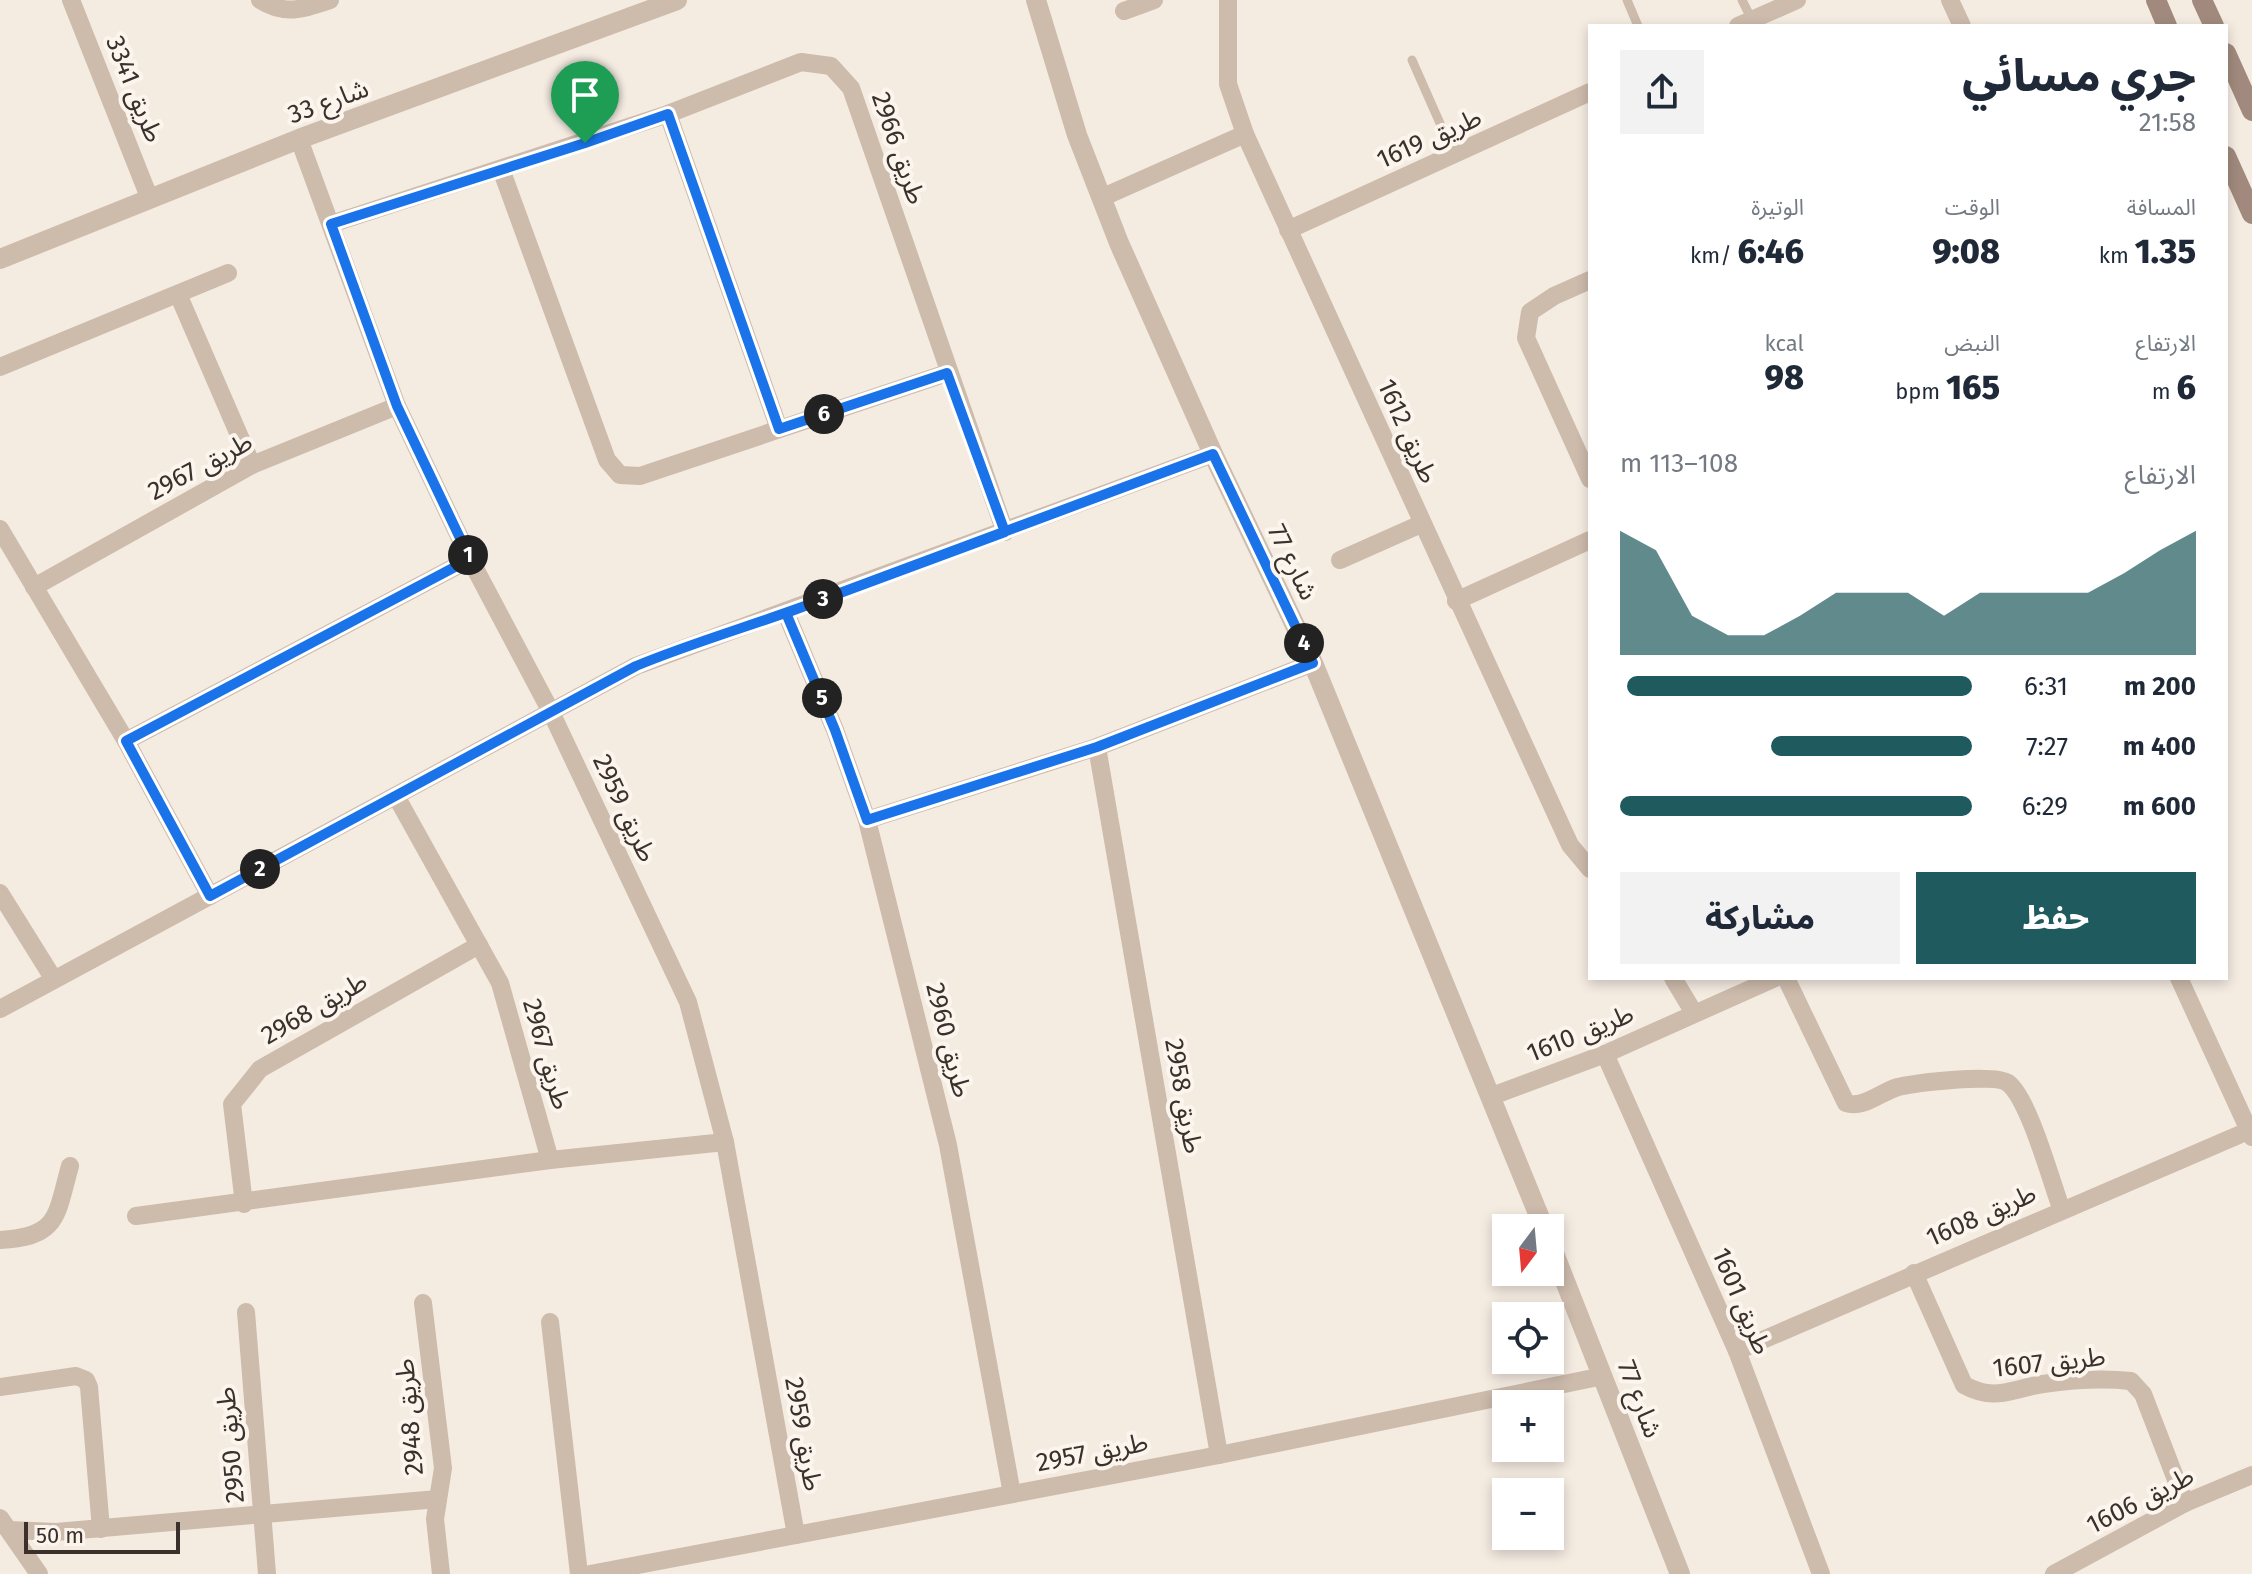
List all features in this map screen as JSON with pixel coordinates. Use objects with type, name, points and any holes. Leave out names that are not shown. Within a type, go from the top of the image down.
[{"type":"main road","points":[[2156,0],[2166,24]]},
{"type":"main road","points":[[2202,0],[2213,24]]},
{"type":"main road","points":[[2228,57],[2252,111]]},
{"type":"main road","points":[[2228,160],[2252,214]]},
{"type":"street","name":"طريق 3341","points":[[71,0],[149,197]]},
{"type":"street","points":[[260,0],[284,11],[299,11],[330,0]]},
{"type":"street","name":"شارع 33","points":[[0,259],[149,197],[634,7],[677,0]]},
{"type":"street","points":[[1124,11],[1154,0]]},
{"type":"street","name":"طريق 1612","points":[[1228,0],[1228,84],[1245,134],[1570,845],[1588,867]]},
{"type":"street","points":[[1745,23],[1797,0]]},
{"type":"street","points":[[1950,0],[1961,24]]},
{"type":"street","name":"شارع 77","points":[[1035,2],[1101,198],[1213,454],[1313,663],[1538,1214]]},
{"type":"street","name":"طريق 2966","points":[[331,224],[668,114],[801,62],[821,63],[839,72],[851,88],[947,373],[1005,532]]},
{"type":"street","name":"طريق 1619","points":[[1288,230],[1588,93]]},
{"type":"street","points":[[668,114],[779,429]]},
{"type":"street","points":[[1101,198],[1245,134]]},
{"type":"street","name":"طريق 2959","points":[[299,139],[397,406],[470,559],[550,710],[688,1002],[725,1142],[796,1535]]},
{"type":"street","points":[[501,169],[612,469],[620,475],[640,476],[947,373]]},
{"type":"street","points":[[0,367],[228,273]]},
{"type":"street","points":[[1588,281],[1530,312],[1526,338],[1588,475]]},
{"type":"street","points":[[178,294],[252,465]]},
{"type":"street","name":"طريق 2967","points":[[34,587],[252,465],[397,406]]},
{"type":"street","points":[[0,1009],[550,710],[671,652],[786,613],[1213,454]]},
{"type":"street","points":[[1340,560],[1421,524]]},
{"type":"street","points":[[0,529],[126,741],[210,896]]},
{"type":"street","points":[[1456,601],[1588,541]]},
{"type":"street","points":[[126,741],[470,559]]},
{"type":"street","name":"طريق 2960","points":[[786,613],[835,730],[867,820],[948,1145],[1012,1494]]},
{"type":"street","points":[[867,820],[1097,747],[1313,663]]},
{"type":"street","name":"طريق 2958","points":[[1097,747],[1219,1455]]},
{"type":"street","name":"طريق 2967","points":[[396,796],[500,983],[550,1160]]},
{"type":"street","points":[[0,893],[53,978]]},
{"type":"street","name":"طريق 2968","points":[[244,1204],[232,1104],[260,1069],[479,945]]},
{"type":"street","points":[[1674,980],[1694,1013]]},
{"type":"street","name":"طريق 1610","points":[[1492,1096],[1605,1054],[1770,980]]},
{"type":"street","points":[[1787,980],[1846,1103],[1856,1105],[1897,1088],[1981,1078],[2006,1081],[2020,1096],[2061,1208]]},
{"type":"street","points":[[2180,980],[2245,1104],[2250,1134]]},
{"type":"street","name":"طريق 1601","points":[[1605,1054],[1737,1351],[1821,1574]]},
{"type":"street","name":"طريق 1608","points":[[1737,1351],[2061,1208],[2250,1134]]},
{"type":"street","points":[[136,1216],[244,1204],[550,1160],[725,1142]]},
{"type":"street","points":[[0,1240],[33,1238],[55,1220],[70,1166]]},
{"type":"street","name":"طريق 1607","points":[[1914,1273],[1964,1385],[1982,1395],[2043,1384],[2109,1379],[2131,1381],[2143,1394],[2185,1503]]},
{"type":"street","name":"شارع 77","points":[[1564,1278],[1680,1574]]},
{"type":"street","name":"طريق 2948","points":[[423,1303],[443,1457],[435,1529],[441,1574]]},
{"type":"street","name":"طريق 2950","points":[[246,1312],[267,1574]]},
{"type":"street","points":[[550,1322],[579,1574]]},
{"type":"street","points":[[0,1387],[76,1376],[86,1380],[101,1529]]},
{"type":"street","name":"طريق 2957","points":[[590,1574],[1219,1455],[1603,1376]]},
{"type":"street","name":"طريق 1606","points":[[2054,1574],[2185,1503],[2252,1475]]},
{"type":"street","points":[[4,1524],[56,1532],[438,1499]]},
{"type":"street","points":[[4,1524],[39,1574]]},
{"type":"lane","points":[[1627,0],[1637,24]]},
{"type":"lane","points":[[1742,0],[1745,23]]},
{"type":"lane","points":[[1412,60],[1454,155]]},
{"type":"route","points":[[585,143],[331,224],[397,406],[470,559],[126,741],[210,896],[590,688],[636,666],[734,628],[786,613],[1005,532],[1213,454],[1313,663],[1097,747],[867,820],[835,730],[786,613],[895,573],[1005,532],[947,373],[779,429],[668,114],[585,143]]}]
